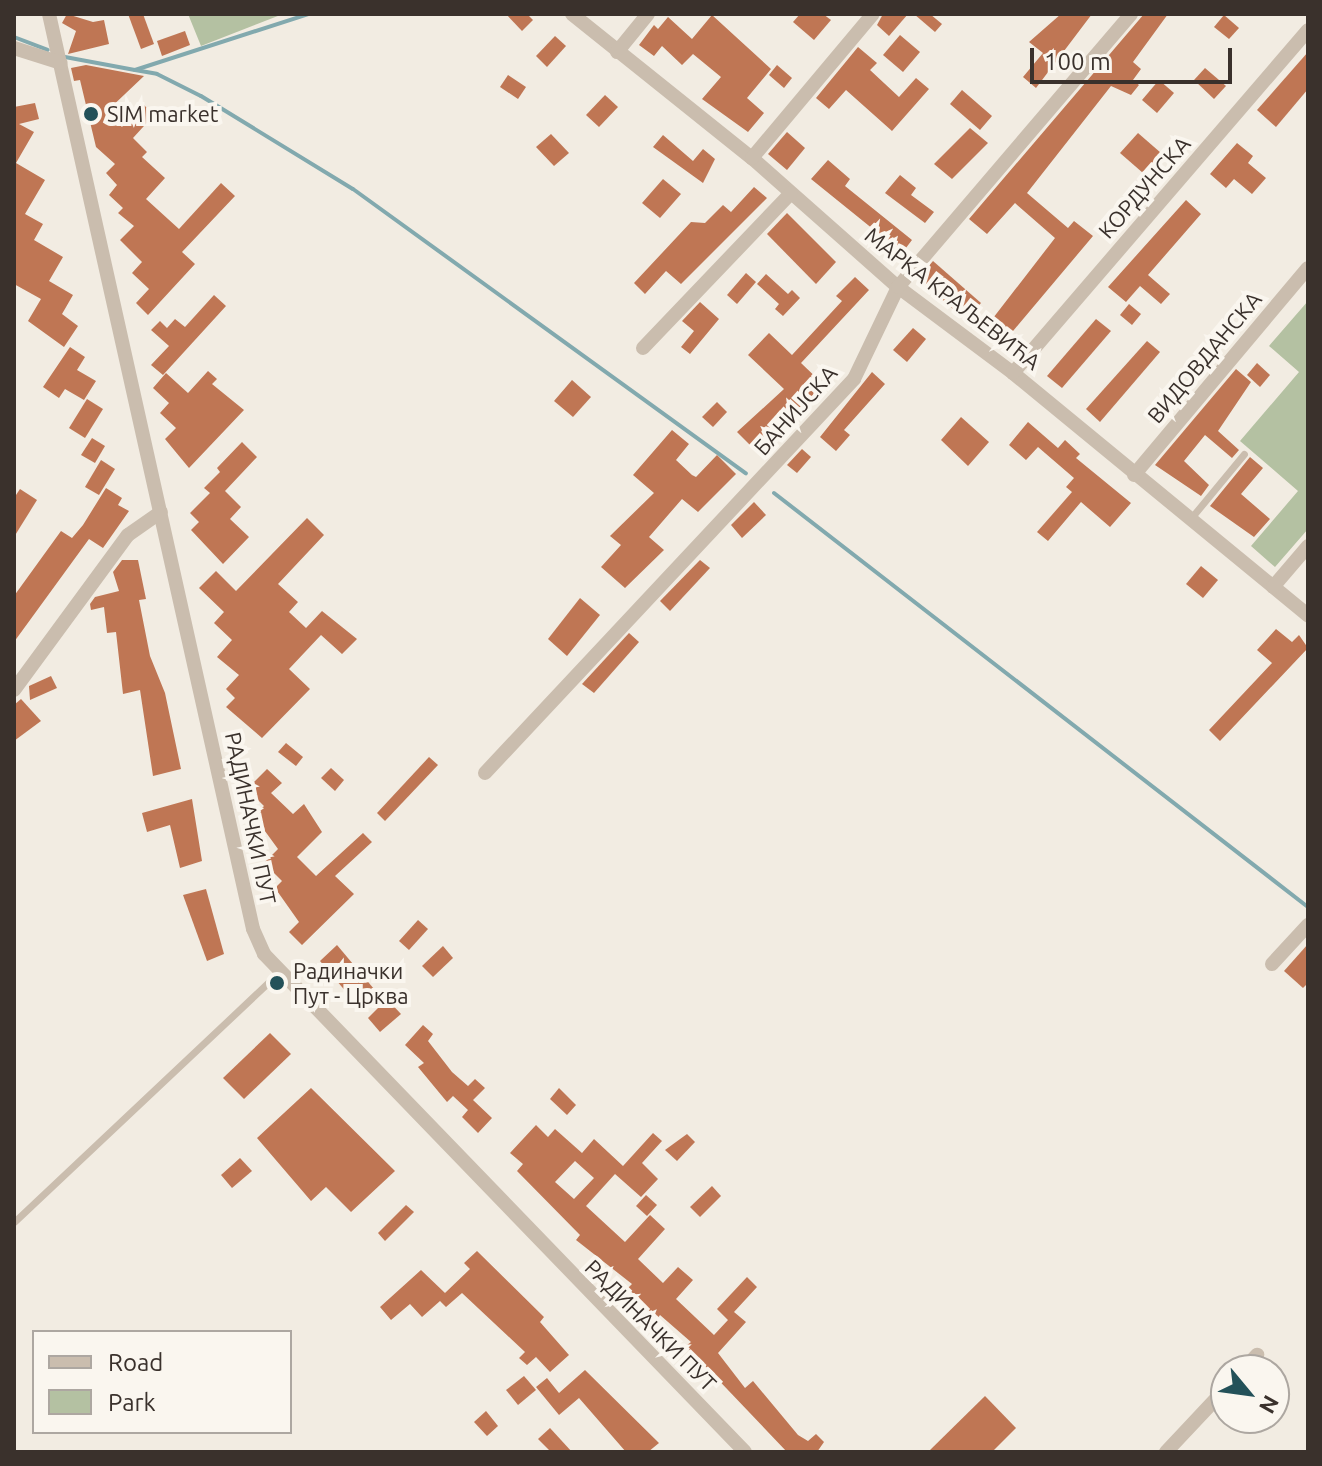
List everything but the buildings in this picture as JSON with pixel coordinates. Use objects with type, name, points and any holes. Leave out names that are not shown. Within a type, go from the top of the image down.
[{"type":"street","name":"РАДИНАЧКИ ПУТ","points":[[49,14],[253,929],[277,974],[745,1452]]},
{"type":"street","name":"МАРКА КРАЉЕВИЋА","points":[[572,14],[752,158],[898,287],[1013,373],[1308,615]]},
{"type":"street","points":[[617,52],[648,14]]},
{"type":"street","points":[[752,158],[873,14]]},
{"type":"street","name":"БАНИЈСКА","points":[[485,773],[854,379],[898,287],[1131,14]]},
{"type":"street","name":"КОРДУНСКА","points":[[1013,373],[1308,30]]},
{"type":"street","points":[[14,48],[61,63]]},
{"type":"street","points":[[643,348],[791,193]]},
{"type":"street","name":"ВИДОВДАНСКА","points":[[1134,475],[1308,268]]},
{"type":"street","points":[[14,690],[128,535],[161,512]]},
{"type":"street","points":[[1273,587],[1308,546]]},
{"type":"street","points":[[1272,964],[1308,925]]},
{"type":"street","points":[[1166,1452],[1210,1405]]},
{"type":"lane","points":[[1189,519],[1244,454]]},
{"type":"lane","points":[[14,1222],[277,974]]},
{"type":"green space","points":[[188,14],[283,14],[201,46]]},
{"type":"green space","points":[[1308,301],[1308,529],[1275,567],[1251,546],[1298,491],[1240,441],[1299,372],[1269,346]]},
{"type":"waterway","points":[[65,57],[135,70],[308,14]]},
{"type":"waterway","points":[[14,37],[48,50]]},
{"type":"waterway","points":[[135,70],[157,74],[201,96],[353,189],[746,473]]},
{"type":"waterway","points":[[774,493],[1308,907]]},
{"type":"place","name":"SIM market","points":[[91,114]]},
{"type":"place","name":"Радиначки Пут - Црква","points":[[277,983]]}]
